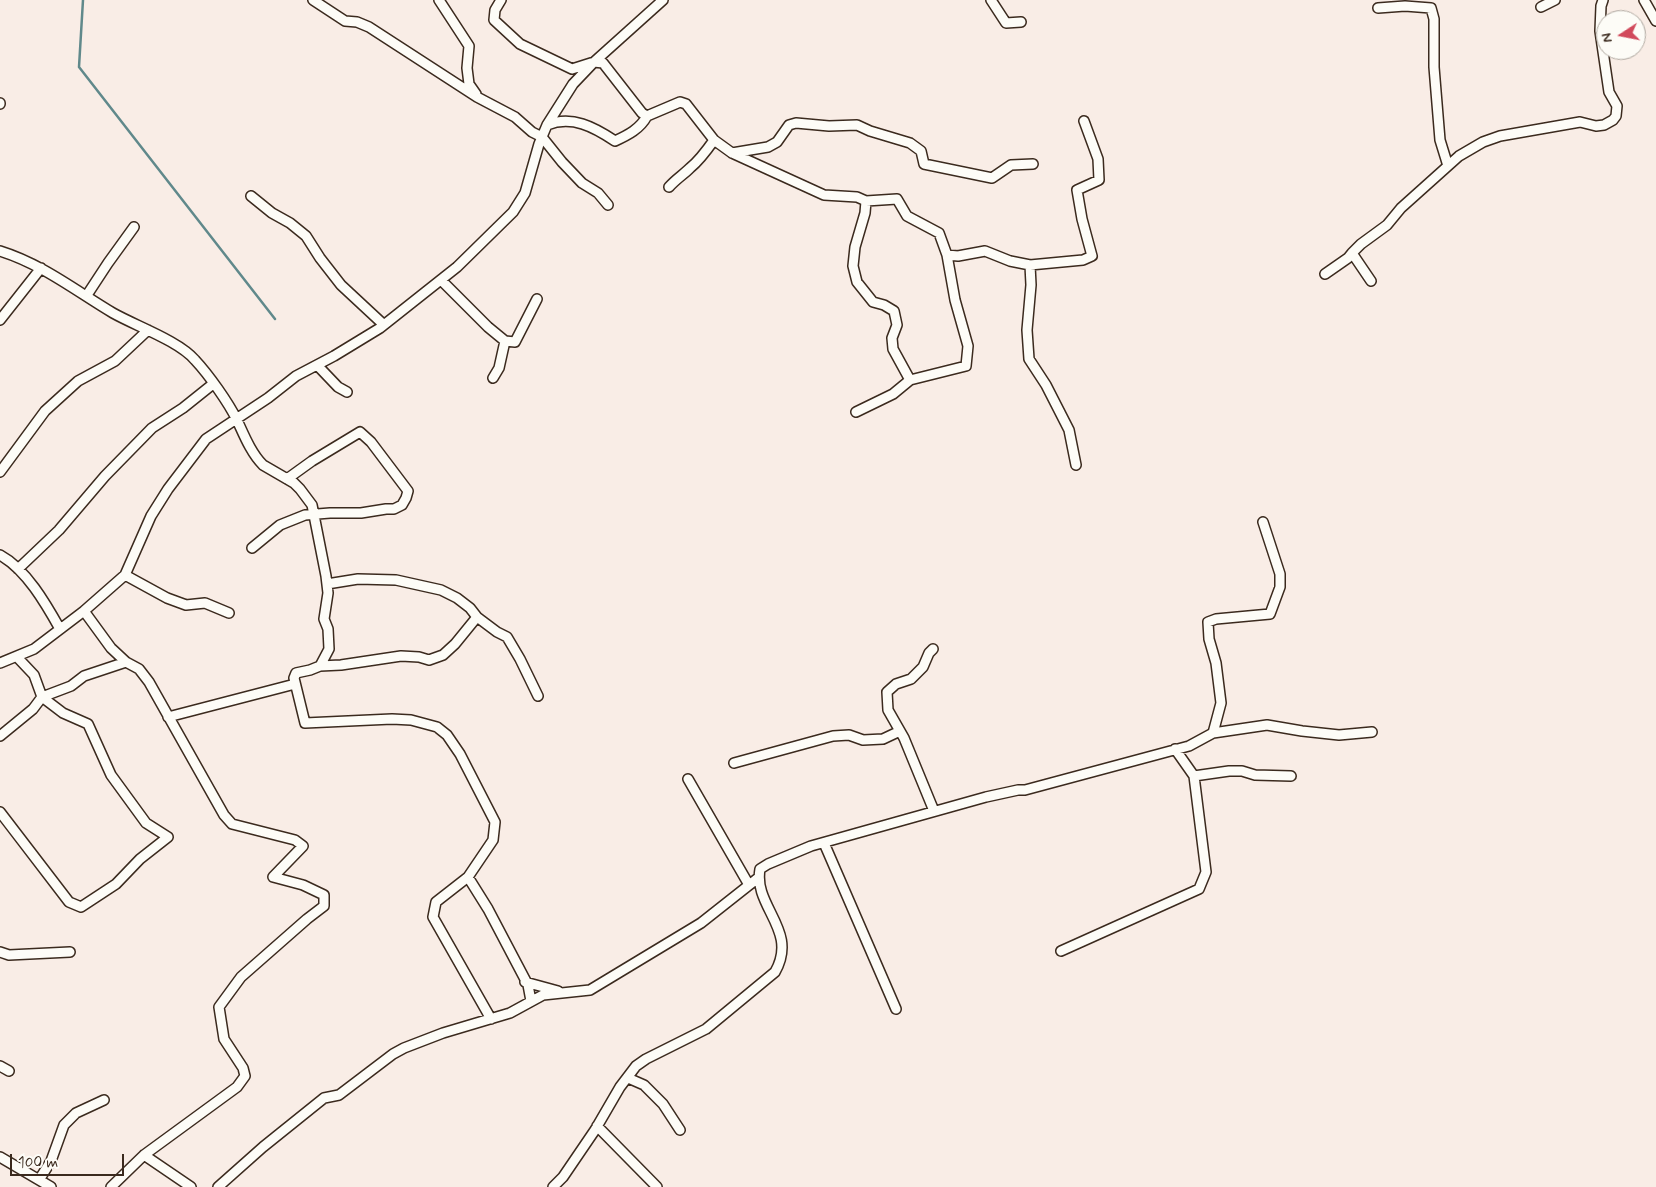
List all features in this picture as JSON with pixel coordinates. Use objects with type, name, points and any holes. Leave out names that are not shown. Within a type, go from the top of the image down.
[{"type":"street","points":[[313,0],[345,21],[356,22],[369,27],[477,97],[515,117],[532,132],[542,137],[562,162],[582,182],[598,193],[608,205]]},
{"type":"street","points":[[439,0],[469,46],[467,68],[469,84],[477,97]]},
{"type":"street","points":[[501,0],[495,10],[494,20],[520,44],[572,69],[594,62],[603,64],[642,114],[647,116]]},
{"type":"street","points":[[0,663],[34,649],[84,611],[125,574],[151,516],[201,443],[268,398],[296,376],[384,325],[457,267],[513,212],[526,193],[547,125],[573,84],[594,62],[663,0]]},
{"type":"street","points":[[991,0],[1006,23],[1022,22]]},
{"type":"street","points":[[1542,8],[1555,0]]},
{"type":"street","points":[[1325,274],[1387,225],[1401,208],[1459,156],[1483,142],[1489,139],[1580,122],[1596,126],[1604,125],[1613,120],[1616,116],[1617,106],[1610,92],[1600,31],[1603,0]]},
{"type":"street","points":[[1644,0],[1656,21]]},
{"type":"street","points":[[1378,8],[1433,4],[1434,67],[1440,140],[1448,166]]},
{"type":"street","points":[[547,125],[558,120],[574,120],[599,130],[615,141],[627,136],[640,126],[647,116],[680,102],[686,104],[714,140],[732,153],[824,195],[856,197],[866,202],[897,199],[908,216],[939,233],[947,255],[955,300],[968,346],[966,366],[910,380],[892,394],[856,412]]},
{"type":"street","points":[[947,255],[958,256],[984,251],[1010,261],[1030,265],[1083,260],[1092,256],[1082,219],[1077,190],[1099,180],[1099,173],[1098,159],[1084,121]]},
{"type":"street","points":[[732,153],[768,147],[777,142],[789,126],[796,123],[823,126],[857,125],[870,131],[910,143],[922,151],[924,164],[992,178],[1011,165],[1033,164]]},
{"type":"street","points":[[669,187],[704,154],[714,140]]},
{"type":"street","points":[[251,196],[306,236],[320,258],[342,285],[377,316],[384,325]]},
{"type":"street","points":[[866,202],[865,213],[855,247],[853,266],[856,282],[873,302],[884,304],[894,311],[897,325],[892,338],[893,349],[910,380]]},
{"type":"street","points":[[87,295],[134,227]]},
{"type":"street","points":[[0,251],[17,256],[41,268],[113,313],[148,330],[195,359],[236,418],[259,461],[300,488],[313,508],[327,584],[328,593],[324,619],[328,629],[329,649],[320,666]]},
{"type":"street","points":[[1352,253],[1371,281]]},
{"type":"street","points":[[1030,265],[1031,284],[1027,330],[1030,359],[1046,385],[1069,430],[1076,466]]},
{"type":"street","points":[[0,320],[41,268]]},
{"type":"street","points":[[441,280],[504,341],[515,342],[537,299]]},
{"type":"street","points":[[0,472],[45,411],[78,381],[116,361],[148,330]]},
{"type":"street","points":[[493,378],[500,368],[504,341]]},
{"type":"street","points":[[317,365],[338,386],[347,392]]},
{"type":"street","points":[[18,570],[59,530],[104,476],[152,428],[183,408],[213,384]]},
{"type":"street","points":[[252,548],[280,525],[305,516],[394,509],[402,505],[408,491],[371,442],[360,432],[312,460],[287,479]]},
{"type":"street","points":[[1213,733],[1221,703],[1216,663],[1209,639],[1208,622],[1216,619],[1270,614],[1280,587],[1280,574],[1263,522]]},
{"type":"street","points":[[0,555],[18,570],[34,588],[60,629]]},
{"type":"street","points":[[125,574],[167,598],[186,605],[205,603],[230,613]]},
{"type":"street","points":[[327,584],[358,579],[404,581],[441,590],[470,608],[477,617],[497,632],[507,636],[538,696]]},
{"type":"street","points":[[84,611],[111,648],[126,662],[139,670],[149,682],[224,815],[232,824],[295,840],[303,846],[274,877],[303,885],[324,895],[324,906],[241,977],[219,1007],[224,1039],[243,1068],[245,1076],[237,1087],[144,1155],[111,1187]]},
{"type":"street","points":[[477,617],[455,644],[443,655],[429,660],[419,657],[401,656],[320,666],[296,673],[294,678],[305,723],[392,719],[411,720],[437,727],[447,736],[460,754],[495,822],[493,840],[468,877],[436,902],[433,917],[491,1019]]},
{"type":"street","points":[[933,649],[922,667],[911,679],[896,684],[887,692],[888,710],[900,731],[934,811]]},
{"type":"street","points":[[0,812],[69,902],[81,907],[116,884],[140,859],[168,837],[146,823],[111,775],[88,724],[63,713],[42,697],[34,675],[16,657]]},
{"type":"street","points":[[0,736],[33,709],[42,697],[70,686],[84,676],[126,662]]},
{"type":"street","points":[[168,717],[295,684]]},
{"type":"street","points":[[553,1187],[563,1177],[620,1087],[636,1066],[646,1059],[706,1029],[775,972],[783,952],[782,938],[760,888],[758,878],[760,869],[768,864],[811,846],[934,811],[986,797],[1025,790],[1189,746],[1213,733],[1266,725],[1339,735],[1372,732]]},
{"type":"street","points":[[734,763],[833,736],[849,735],[863,740],[882,738],[900,731]]},
{"type":"street","points":[[1061,951],[1199,889],[1206,872],[1194,776],[1175,749]]},
{"type":"street","points":[[1194,776],[1228,770],[1242,771],[1255,775],[1291,776]]},
{"type":"street","points":[[688,779],[749,885]]},
{"type":"street","points":[[824,843],[896,1009]]},
{"type":"street","points":[[468,877],[488,909],[528,985],[531,1001]]},
{"type":"street","points":[[218,1187],[263,1147],[324,1098],[339,1095],[393,1054],[443,1034],[510,1013],[543,995],[590,990],[701,923],[758,878]]},
{"type":"street","points":[[0,952],[9,955],[70,952]]},
{"type":"street","points":[[525,982],[564,993]]},
{"type":"street","points":[[0,1066],[9,1071]]},
{"type":"street","points":[[628,1078],[644,1085],[663,1104],[680,1130]]},
{"type":"street","points":[[0,1157],[43,1184],[64,1125],[76,1113],[104,1100]]},
{"type":"street","points":[[597,1126],[657,1187]]},
{"type":"street","points":[[144,1155],[191,1187]]},
{"type":"waterway","points":[[83,0],[79,67],[275,319]]}]
